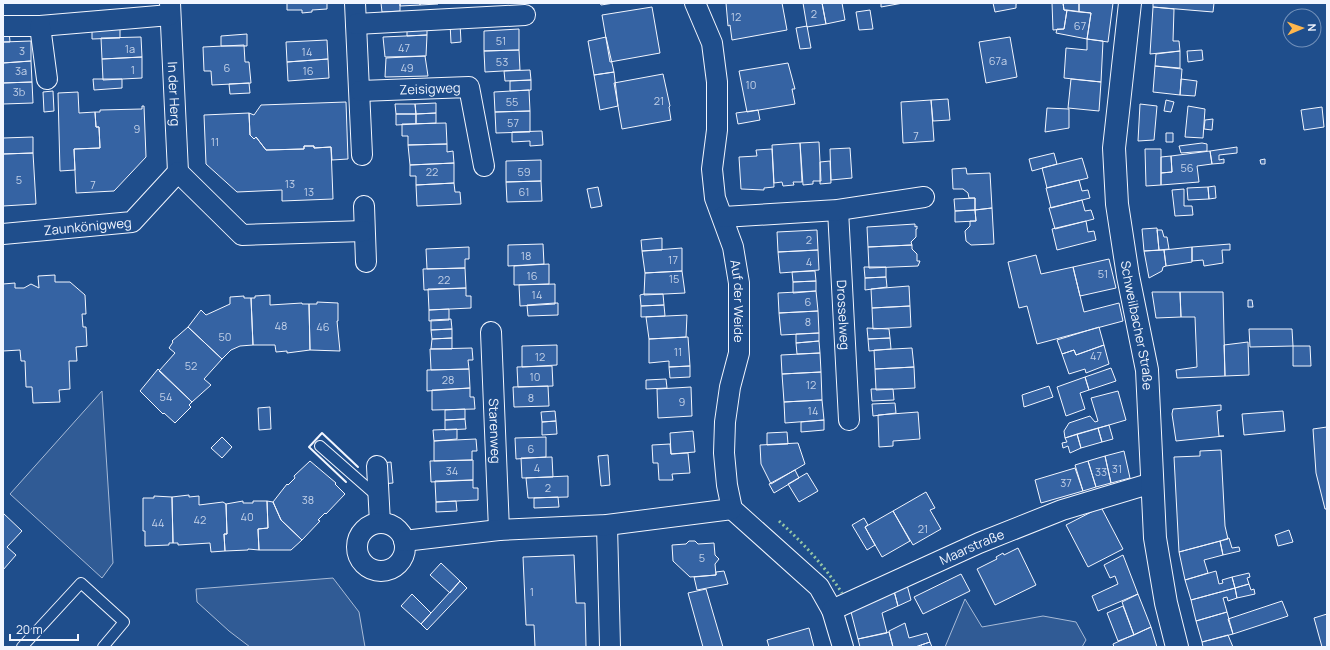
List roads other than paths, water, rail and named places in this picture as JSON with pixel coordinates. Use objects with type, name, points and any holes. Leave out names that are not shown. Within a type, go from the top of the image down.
[{"type":"main road","name":"Schweilbacher Straße","points":[[1130,3],[1114,148],[1117,204],[1128,276],[1147,370],[1152,434],[1152,483],[1155,538],[1166,603],[1177,647]]},
{"type":"street","points":[[355,3],[362,155]]},
{"type":"street","name":"Auf der Weide","points":[[695,3],[712,43],[717,82],[717,130],[712,169],[715,198],[733,247],[739,283],[739,353],[730,387],[725,422],[724,453],[727,486],[732,509]]},
{"type":"street","name":"In der Herg","points":[[3,26],[40,26],[170,9],[178,172]]},
{"type":"street","points":[[356,24],[525,15]]},
{"type":"street","points":[[40,26],[47,79]]},
{"type":"street","name":"Zeisigweg","points":[[360,91],[468,87],[484,166]]},
{"type":"street","points":[[178,172],[242,235],[364,231]]},
{"type":"street","name":"Zaunkönigweg","points":[[3,234],[132,222],[178,172]]},
{"type":"street","points":[[723,217],[838,210],[924,197]]},
{"type":"street","points":[[364,206],[366,262]]},
{"type":"street","name":"Drosselweg","points":[[838,210],[850,420]]},
{"type":"street","name":"Starenweg","points":[[492,332],[499,530]]},
{"type":"street","points":[[377,466],[380,523]]},
{"type":"street","name":"Maarstraße","points":[[832,610],[979,543],[1062,510],[1152,483]]},
{"type":"street","points":[[404,541],[499,530],[607,525],[732,509],[819,587],[832,610],[843,647]]},
{"type":"street","points":[[380,523],[395,528],[404,541],[402,557],[398,564],[384,571],[368,567],[360,558],[357,542],[365,529],[380,523]]},
{"type":"street","points":[[607,525],[610,647]]},
{"type":"lane","points":[[320,446],[379,497]]},
{"type":"lane","points":[[22,647],[81,583],[124,622],[103,647]]}]
